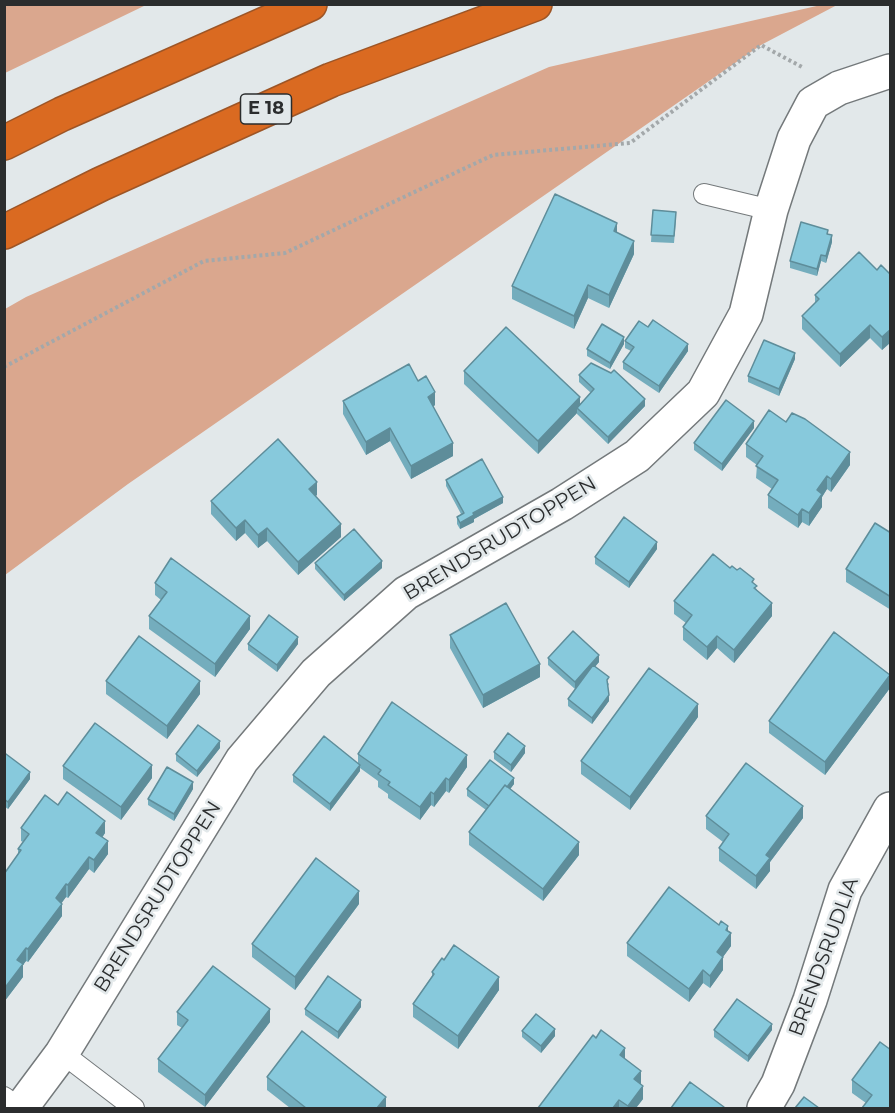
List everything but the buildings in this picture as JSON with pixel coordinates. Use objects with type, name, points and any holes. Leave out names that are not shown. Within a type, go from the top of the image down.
[{"type":"highway","points":[[4,143],[62,114],[310,4]]},
{"type":"highway","name":"E 18","points":[[4,232],[101,184],[331,80],[535,4]]},
{"type":"street","name":"BRENDSRUDTOPPEN","points":[[20,1108],[62,1053],[242,760],[316,673],[406,593],[562,504],[637,456],[703,393],[746,314],[771,210],[794,139],[813,103],[839,88],[891,71]]},
{"type":"street","name":"BRENDSRUDLIA","points":[[764,1108],[778,1084],[810,1000],[845,890],[891,809]]},
{"type":"lane","points":[[704,194],[771,210]]},
{"type":"lane","points":[[62,1053],[134,1108]]},
{"type":"lane","points":[[4,1097],[20,1108]]},
{"type":"path","points":[[4,367],[204,261],[285,253],[493,155],[630,143],[761,45],[839,88]]},
{"type":"shaded area","points":[[5,4],[146,4],[146,5],[5,73]]},
{"type":"shaded area","points":[[821,5],[837,5],[761,45],[128,484],[5,575],[5,309],[26,297],[549,67]]}]
